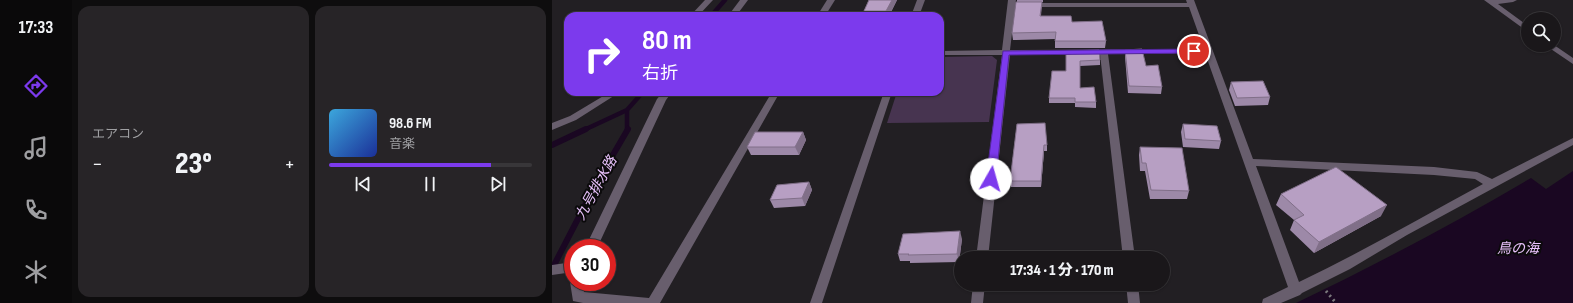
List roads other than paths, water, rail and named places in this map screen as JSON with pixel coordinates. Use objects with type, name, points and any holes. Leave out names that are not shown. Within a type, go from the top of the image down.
[{"type":"street","points":[[698,12],[709,0]]},
{"type":"street","points":[[735,12],[744,0]]},
{"type":"street","points":[[824,12],[831,0]]},
{"type":"street","points":[[916,12],[921,0]]},
{"type":"street","points":[[1490,2],[1513,0]]},
{"type":"street","points":[[983,251],[1011,2],[1191,2],[1296,291]]},
{"type":"street","points":[[1490,2],[1521,25]]},
{"type":"street","points":[[944,53],[1209,51]]},
{"type":"street","points":[[1104,52],[1128,251]]},
{"type":"street","points":[[1559,52],[1573,62]]},
{"type":"street","points":[[1561,52],[1573,52]]},
{"type":"street","points":[[552,127],[573,118],[609,96]]},
{"type":"street","points":[[595,239],[665,96]]},
{"type":"street","points":[[653,303],[774,96]]},
{"type":"street","points":[[816,303],[887,96]]},
{"type":"street","points":[[1268,303],[1296,291],[1346,265],[1403,232],[1573,141]]},
{"type":"street","points":[[1249,162],[1434,171],[1477,176],[1492,184]]},
{"type":"street","points":[[552,270],[564,268]]},
{"type":"street","points":[[577,291],[578,297],[648,303]]},
{"type":"street","points":[[977,303],[978,291]]},
{"type":"street","points":[[1133,291],[1134,303]]},
{"type":"water","name":"鳥の海","points":[[1573,171],[1573,303],[1296,303],[1415,243],[1531,178],[1546,189]]},
{"type":"waterway","points":[[714,12],[725,0]]},
{"type":"waterway","points":[[627,110],[639,96]]},
{"type":"waterway","points":[[584,130],[627,110]]},
{"type":"waterway","points":[[627,110],[627,130]]},
{"type":"waterway","points":[[552,145],[586,129]]},
{"type":"waterway","name":"九号排水路","points":[[552,269],[596,184],[628,129]]}]
